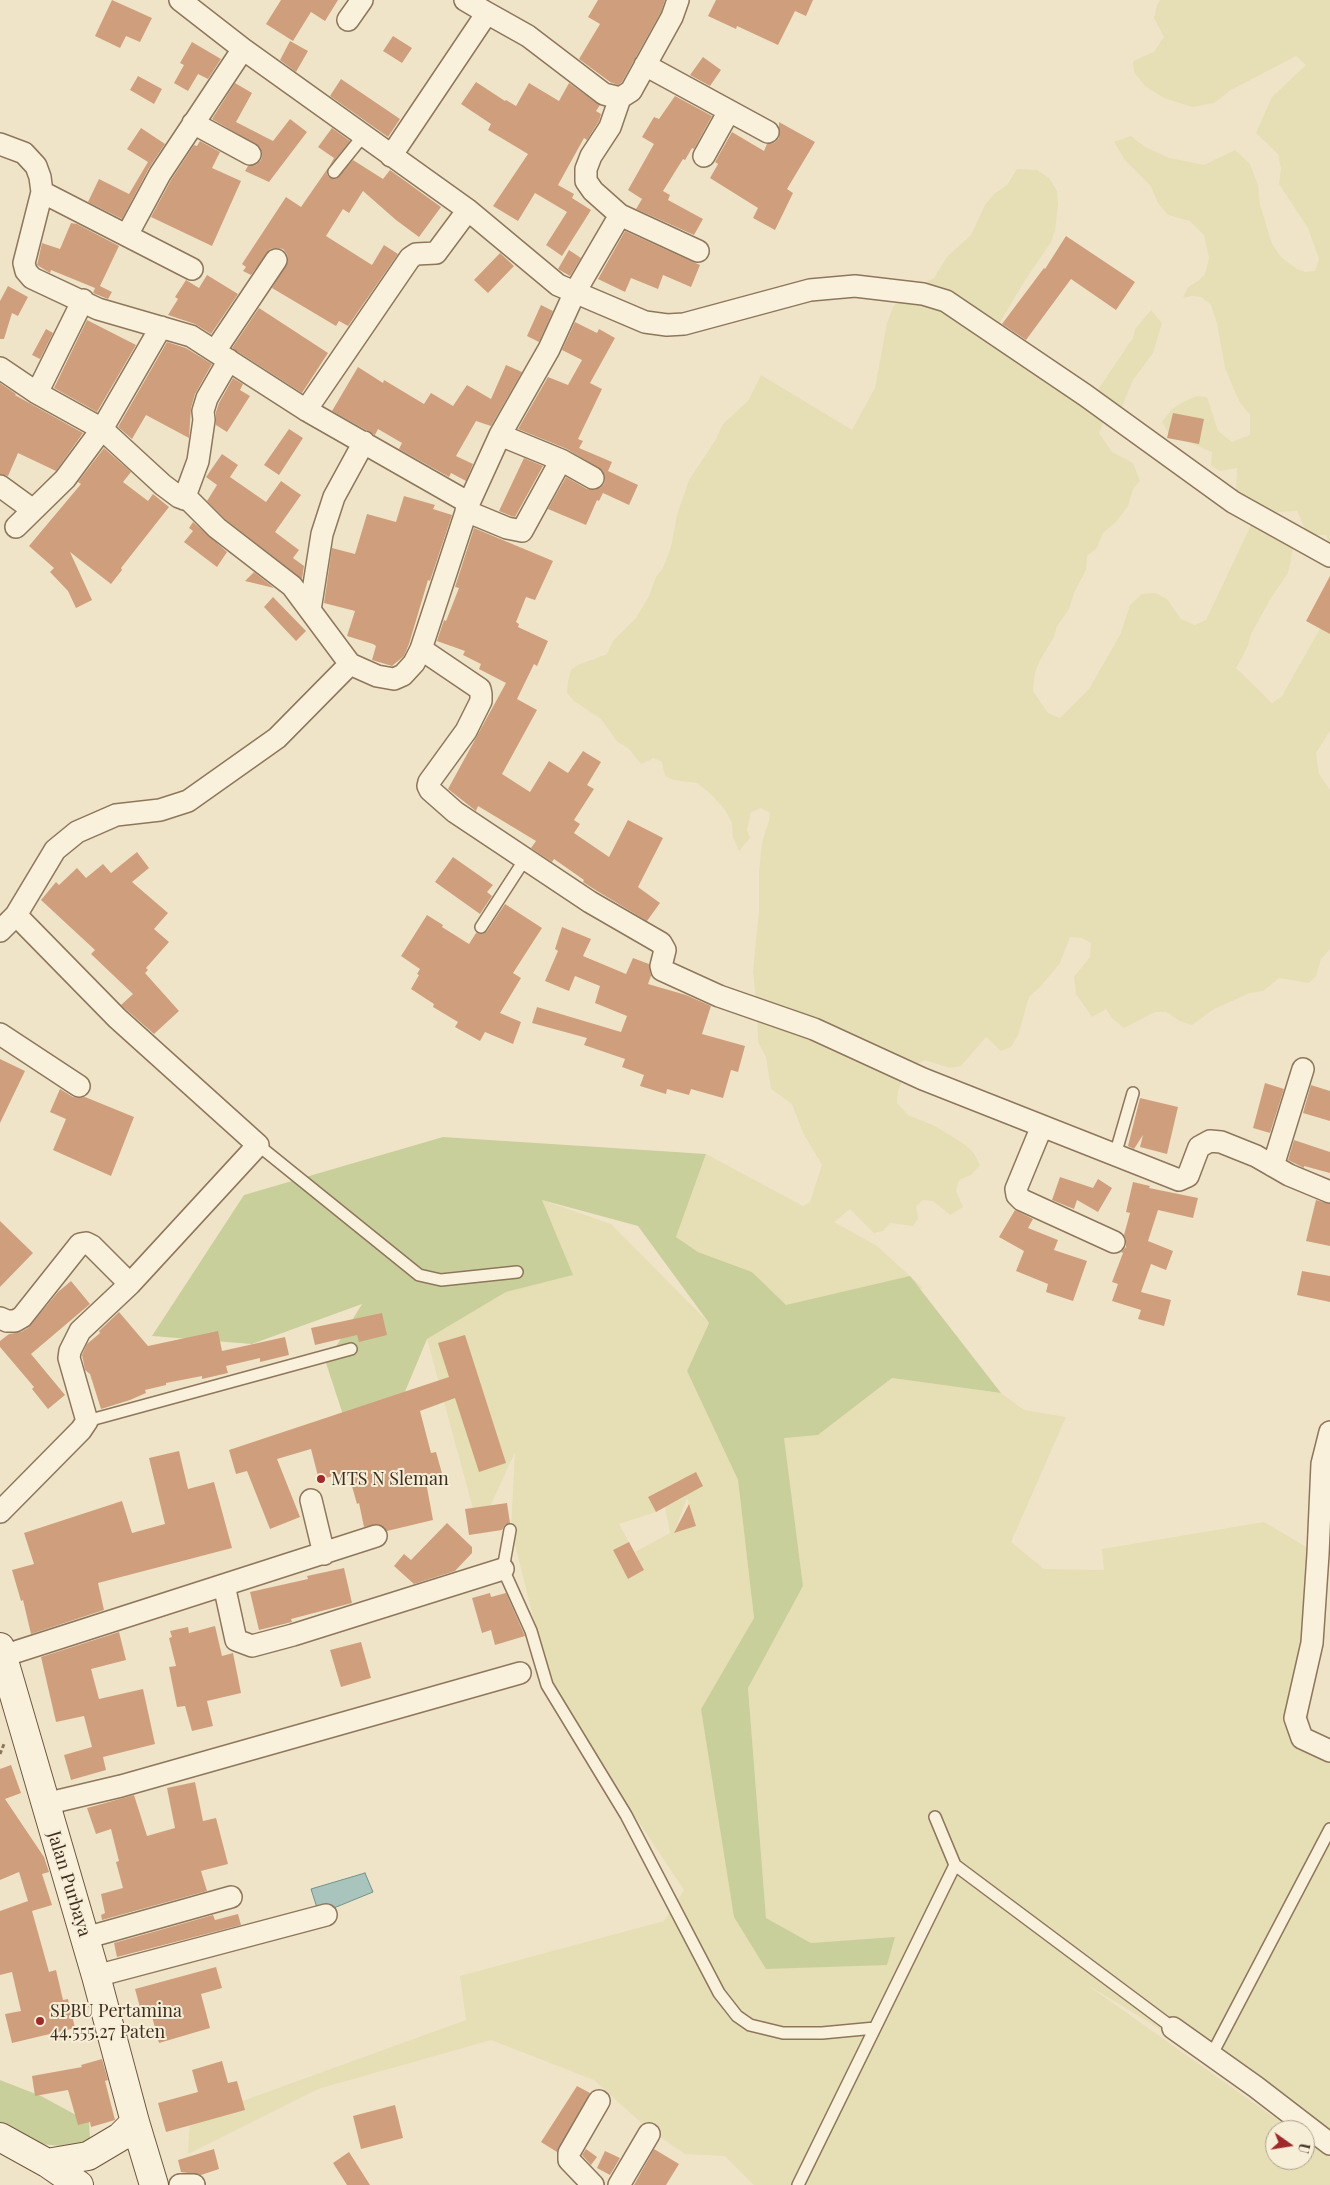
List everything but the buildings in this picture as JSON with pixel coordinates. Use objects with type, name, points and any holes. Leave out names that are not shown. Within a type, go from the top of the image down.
[{"type":"main road","name":"Jalan Purbaya","points":[[1,1652],[96,1976],[134,2122],[154,2185]]},
{"type":"main road","points":[[47,2163],[88,2156],[120,2137],[134,2122]]},
{"type":"main road","points":[[0,2137],[47,2163],[79,2185]]},
{"type":"street","points":[[181,0],[243,49],[468,210],[558,284],[645,322],[667,325],[684,324],[810,290],[855,286],[923,294],[946,301],[1085,395],[1233,502],[1330,556]]},
{"type":"street","points":[[348,20],[362,0]]},
{"type":"street","points":[[465,0],[528,36],[604,94],[620,98]]},
{"type":"street","points":[[678,0],[672,17],[631,91],[620,98],[610,127],[591,156],[586,169],[586,181],[593,191],[620,215],[698,250]]},
{"type":"street","points":[[391,156],[488,13]]},
{"type":"street","points":[[127,235],[160,174],[243,49]]},
{"type":"street","points":[[645,66],[768,132]]},
{"type":"street","points":[[704,156],[729,111]]},
{"type":"street","points":[[194,123],[250,154]]},
{"type":"street","points":[[0,144],[24,154],[36,166],[40,177],[42,192],[25,252],[24,262],[26,271],[32,278],[98,309],[191,336],[306,410],[364,442],[467,507],[507,528],[522,531],[561,460]]},
{"type":"street","points":[[42,192],[192,269]]},
{"type":"street","points":[[306,410],[410,258],[416,254],[436,253],[468,210]]},
{"type":"street","points":[[0,368],[37,393],[102,429],[156,478],[184,499],[190,501],[217,528],[292,586],[350,664],[377,676],[394,679],[403,675],[414,663],[421,649],[467,507],[500,434],[548,349],[575,292],[620,215]]},
{"type":"street","points":[[184,499],[198,461],[204,420],[202,411],[222,355],[276,260]]},
{"type":"street","points":[[37,393],[82,300]]},
{"type":"street","points":[[16,527],[65,479],[102,429],[160,327]]},
{"type":"street","points":[[500,434],[561,460],[593,478]]},
{"type":"street","points":[[310,610],[322,534],[334,497],[364,442]]},
{"type":"street","points":[[0,486],[33,510]]},
{"type":"street","points":[[421,649],[480,689],[481,694],[481,701],[466,731],[428,786],[430,790],[455,812],[525,859],[590,902],[661,943],[665,950],[660,966],[662,970],[718,996],[814,1029],[923,1078],[1179,1180],[1188,1176],[1199,1147],[1210,1141],[1221,1142],[1256,1156],[1289,1175],[1330,1192]]},
{"type":"street","points":[[0,931],[16,915],[55,850],[77,832],[116,815],[160,810],[188,800],[277,738],[350,664]]},
{"type":"street","points":[[0,1512],[81,1430],[87,1421],[70,1358],[70,1351],[80,1331],[130,1284],[258,1145],[117,1018],[16,915]]},
{"type":"street","points":[[0,1034],[79,1086]]},
{"type":"street","points":[[1273,1166],[1303,1069]]},
{"type":"street","points":[[1042,1126],[1016,1189],[1017,1195],[1022,1200],[1114,1242]]},
{"type":"street","points":[[0,1318],[15,1321],[22,1317],[80,1244],[86,1243],[92,1246],[130,1284]]},
{"type":"street","points":[[1330,1432],[1318,1554],[1312,1643],[1295,1718],[1302,1738],[1330,1751]]},
{"type":"street","points":[[311,1500],[324,1554]]},
{"type":"street","points":[[1,1652],[224,1585],[376,1536]]},
{"type":"street","points":[[224,1585],[236,1640],[244,1645],[252,1646],[293,1635],[503,1569]]},
{"type":"street","points":[[45,1804],[130,1783],[520,1673]]},
{"type":"street","points":[[85,1938],[231,1897]]},
{"type":"street","points":[[96,1976],[326,1915]]},
{"type":"street","points":[[1172,2028],[1256,2087],[1330,2144]]},
{"type":"street","points":[[593,2185],[569,2160],[569,2153],[599,2101]]},
{"type":"street","points":[[619,2185],[650,2134]]},
{"type":"street","points":[[180,2185],[194,2185]]},
{"type":"lane","points":[[334,172],[363,136]]},
{"type":"lane","points":[[481,928],[525,859]]},
{"type":"lane","points":[[1114,1155],[1133,1093]]},
{"type":"lane","points":[[258,1145],[419,1275],[441,1280],[517,1272]]},
{"type":"lane","points":[[87,1421],[351,1349]]},
{"type":"lane","points":[[510,1530],[503,1569],[531,1631],[547,1684],[626,1815],[718,1993],[737,2016],[750,2025],[783,2033],[822,2033],[875,2028]]},
{"type":"lane","points":[[935,1817],[955,1865],[1172,2028]]},
{"type":"lane","points":[[1211,2056],[1330,1829]]},
{"type":"lane","points":[[798,2185],[955,1865]]},
{"type":"shaded area","points":[[1160,0],[1330,0],[1330,544],[1326,535],[1316,535],[1306,531],[1297,511],[1265,511],[1250,502],[1236,490],[1237,468],[1219,471],[1211,465],[1212,452],[1169,434],[1162,422],[1172,409],[1185,401],[1197,396],[1207,397],[1218,431],[1232,442],[1250,435],[1250,415],[1239,401],[1225,368],[1217,323],[1211,305],[1201,297],[1183,298],[1188,287],[1205,274],[1209,258],[1204,235],[1190,221],[1168,215],[1158,203],[1151,186],[1125,160],[1114,142],[1131,136],[1145,147],[1169,158],[1204,165],[1235,150],[1250,164],[1258,185],[1260,205],[1272,244],[1281,257],[1297,269],[1305,272],[1315,271],[1319,259],[1308,228],[1279,184],[1281,169],[1278,154],[1256,133],[1272,97],[1306,65],[1296,56],[1231,90],[1214,103],[1192,107],[1164,98],[1145,86],[1134,72],[1133,61],[1154,52],[1164,37],[1154,18]]},
{"type":"shaded area","points":[[1017,169],[1037,170],[1049,178],[1057,191],[1058,204],[1055,231],[1051,242],[996,329],[1095,394],[1133,338],[1135,329],[1151,310],[1162,323],[1153,353],[1133,380],[1122,407],[1105,418],[1099,433],[1112,452],[1133,463],[1140,481],[1133,489],[1128,506],[1116,522],[1103,533],[1096,549],[1087,556],[1086,570],[1074,593],[1069,609],[1057,626],[1054,637],[1039,662],[1035,673],[1033,691],[1048,713],[1060,718],[1089,689],[1120,635],[1130,605],[1142,594],[1155,593],[1167,599],[1181,619],[1195,625],[1206,620],[1252,523],[1270,530],[1293,549],[1288,573],[1271,598],[1251,634],[1248,646],[1236,668],[1272,703],[1282,696],[1330,611],[1330,731],[1316,753],[1319,774],[1330,790],[1330,949],[1321,959],[1316,976],[1309,983],[1279,978],[1263,991],[1250,993],[1214,1009],[1192,1025],[1180,1021],[1166,1012],[1155,1012],[1124,1028],[1112,1018],[1106,1009],[1092,1017],[1076,994],[1074,977],[1090,957],[1091,943],[1082,938],[1070,937],[1060,963],[1029,997],[1018,1035],[1011,1047],[1001,1051],[986,1037],[961,1066],[950,1068],[925,1060],[912,1067],[904,1076],[898,1091],[897,1103],[908,1115],[935,1126],[964,1144],[973,1152],[980,1165],[971,1175],[959,1180],[956,1191],[963,1207],[950,1215],[933,1201],[923,1200],[916,1206],[918,1219],[913,1226],[890,1223],[883,1231],[874,1233],[850,1209],[834,1222],[877,1246],[923,1288],[900,1300],[785,1305],[752,1272],[698,1252],[676,1237],[706,1154],[803,1206],[810,1202],[822,1165],[803,1133],[792,1104],[771,1089],[766,1057],[758,1042],[753,972],[759,910],[759,872],[762,842],[770,813],[761,808],[751,812],[747,830],[750,838],[739,851],[733,837],[732,823],[725,810],[712,795],[697,783],[674,780],[665,776],[662,762],[654,758],[641,764],[629,749],[617,741],[601,719],[574,701],[567,693],[568,681],[571,670],[578,665],[607,654],[613,641],[636,618],[649,596],[656,577],[663,568],[671,547],[677,515],[689,480],[715,441],[723,424],[748,401],[761,375],[852,430],[875,388],[887,323],[893,307],[906,293],[934,278],[947,257],[971,235],[985,205],[994,194],[1007,185]]},
{"type":"shaded area","points":[[542,1200],[611,1224],[709,1323],[687,1371],[738,1480],[754,1618],[701,1709],[766,1969],[895,1938],[811,1943],[766,1918],[748,1688],[803,1586],[783,1437],[818,1435],[892,1378],[1001,1393],[1024,1410],[1066,1417],[1011,1542],[1044,1569],[1104,1570],[1102,1549],[1264,1522],[1318,1554],[1303,1662],[1313,1751],[1330,1756],[1330,2141],[1315,2130],[1315,2120],[1301,2120],[1256,2087],[1086,1984],[1278,2120],[1265,2120],[1265,2170],[1315,2170],[1315,2146],[1330,2157],[1330,2185],[754,2185],[725,2156],[685,2154],[647,2128],[594,2080],[491,2040],[318,2089],[188,2154],[190,2120],[466,2020],[460,1976],[664,1921],[684,1890],[551,1690],[511,1528],[515,1452],[479,1531],[427,1339],[506,1292],[572,1275]],"holes":[[[680,1480],[686,1496],[665,1507],[670,1533],[635,1552],[644,1570],[628,1579],[613,1550],[629,1542],[619,1524],[656,1512],[648,1497]],[[687,1498],[696,1526],[674,1533]]]},
{"type":"green space","points":[[443,1137],[706,1154],[676,1237],[698,1252],[752,1272],[786,1305],[910,1276],[1001,1393],[892,1378],[818,1435],[784,1438],[803,1586],[748,1688],[766,1918],[811,1943],[895,1937],[887,1965],[766,1969],[734,1917],[701,1709],[754,1618],[738,1480],[687,1371],[709,1323],[638,1226],[542,1200],[573,1275],[506,1292],[427,1339],[404,1394],[346,1424],[326,1363],[362,1304],[252,1344],[152,1336],[244,1195]]},
{"type":"green space","points":[[0,2080],[41,2096],[89,2122],[90,2139],[77,2148],[33,2143],[0,2127]]},
{"type":"water","points":[[365,1873],[373,1892],[319,1914],[311,1889]]},
{"type":"place","name":"MTS N Sleman","points":[[321,1479]]},
{"type":"place","name":"SPBU Pertamina 44.555.27 Paten","points":[[40,2021]]}]
